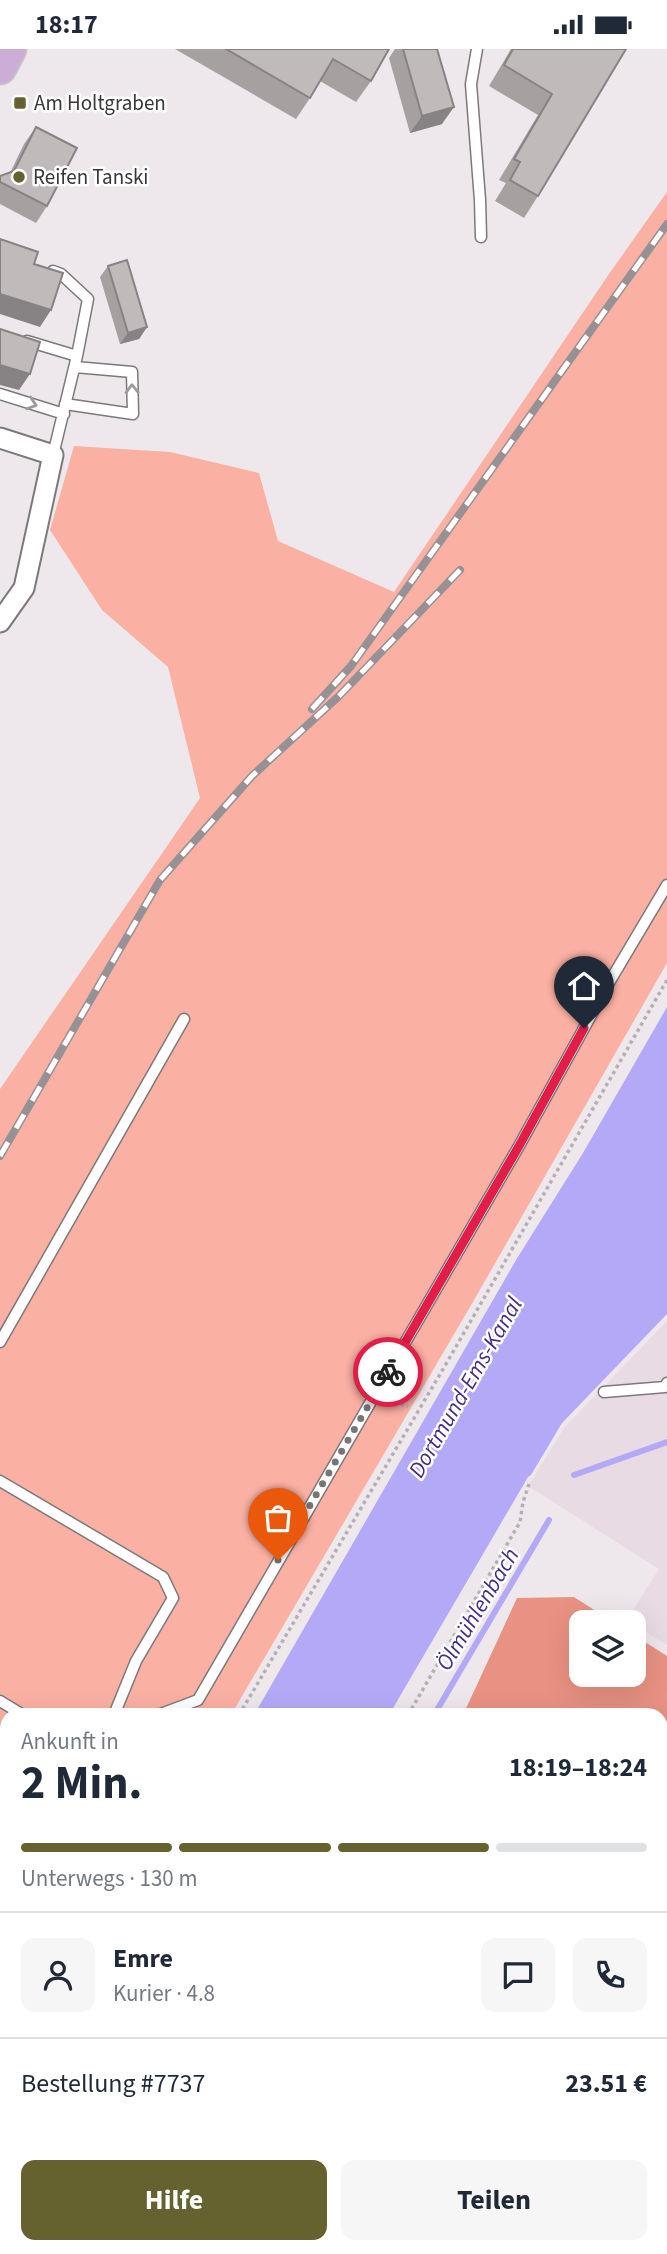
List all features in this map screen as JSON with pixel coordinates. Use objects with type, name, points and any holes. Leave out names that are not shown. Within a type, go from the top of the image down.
[{"type":"main road","points":[[0,68],[10,49]]},
{"type":"street","points":[[0,438],[53,455],[24,588],[0,622]]},
{"type":"lane","points":[[477,49],[471,84],[481,200],[481,237]]},
{"type":"lane","points":[[40,266],[61,274],[88,299],[78,356],[53,455]]},
{"type":"lane","points":[[13,337],[78,356]]},
{"type":"lane","points":[[0,394],[64,409],[133,414],[132,372],[75,367]]},
{"type":"lane","points":[[177,1708],[198,1700],[667,885]]},
{"type":"lane","points":[[0,1342],[184,1019]]},
{"type":"lane","points":[[604,1392],[665,1387],[667,1384]]},
{"type":"lane","points":[[0,1481],[163,1577],[173,1598],[136,1661],[117,1708]]},
{"type":"path","points":[[243,1708],[446,1364],[667,980]]},
{"type":"path","points":[[377,1391],[408,1407]]},
{"type":"path","points":[[412,1708],[520,1522],[529,1484]]},
{"type":"shaded area","points":[[667,192],[667,963],[470,1307],[235,1708],[0,1708],[0,1089],[200,798],[168,667],[102,610],[50,530],[74,446],[170,452],[259,473],[278,541],[394,592]]},
{"type":"shaded area","points":[[667,1321],[667,1645],[646,1632],[646,1610],[633,1610],[659,1569],[528,1486],[564,1428]]},
{"type":"shaded area","points":[[574,1597],[594,1610],[569,1610],[569,1687],[646,1687],[646,1643],[667,1656],[667,1708],[466,1708],[517,1598]]},
{"type":"water","name":"Dortmund-Ems-Kanal","points":[[667,1007],[667,1314],[562,1423],[393,1708],[258,1708],[516,1260],[583,1153]]},
{"type":"building","points":[[226,49],[389,49],[371,81],[333,59],[310,98]]},
{"type":"building","points":[[403,49],[437,49],[454,107],[422,116]]},
{"type":"building","points":[[513,49],[626,49],[538,196],[510,180],[520,162],[514,159],[552,94],[504,65]]},
{"type":"building","points":[[36,127],[77,148],[47,206],[0,182],[0,176],[14,171]]},
{"type":"building","points":[[0,239],[38,252],[34,264],[63,273],[51,310],[0,294]]},
{"type":"building","points":[[127,260],[147,327],[128,333],[108,266]]},
{"type":"building","points":[[0,329],[40,342],[30,374],[0,365]]},
{"type":"waterway","name":"Ölmühlenbach","points":[[574,1475],[667,1442]]},
{"type":"waterway","name":"Ölmühlenbach","points":[[438,1708],[549,1520]]},
{"type":"railway","points":[[312,709],[351,666],[667,224]]},
{"type":"railway","points":[[0,1156],[160,880],[252,776],[339,696],[460,570]]},
{"type":"way so far","points":[[278,1560],[388,1372]]},
{"type":"place","name":"Am Holtgraben","points":[[20,103]]},
{"type":"place","name":"Reifen Tanski","points":[[19,177]]},
{"type":"route","points":[[388,1372],[584,1028]]}]
